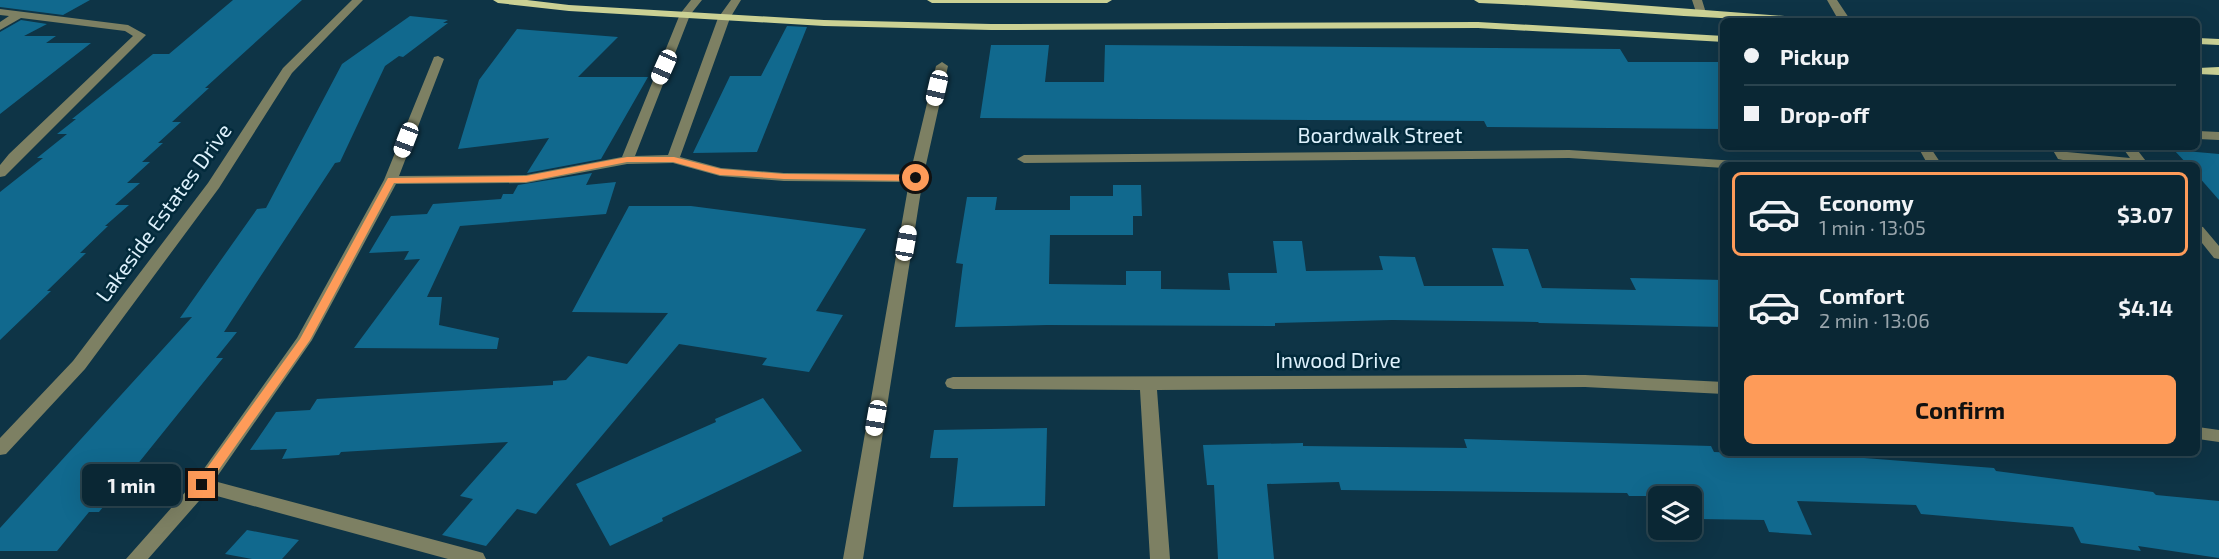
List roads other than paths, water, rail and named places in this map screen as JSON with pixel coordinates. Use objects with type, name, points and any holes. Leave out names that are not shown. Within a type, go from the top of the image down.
[{"type":"main road","points":[[498,0],[569,8],[824,23],[991,27],[1478,25],[1720,39]]},
{"type":"main road","points":[[932,0],[1107,0]]},
{"type":"main road","points":[[1479,0],[1562,3],[1770,18]]},
{"type":"main road","points":[[2200,41],[2219,42]]},
{"type":"main road","points":[[2200,71],[2219,71]]},
{"type":"street","name":"Lakeside Estates Drive","points":[[0,449],[79,365],[214,185],[287,70],[358,0]]},
{"type":"street","points":[[627,160],[685,14],[697,0]]},
{"type":"street","points":[[674,159],[724,18],[736,0]]},
{"type":"street","points":[[1697,0],[1701,13]]},
{"type":"street","points":[[1832,0],[1843,18]]},
{"type":"street","points":[[0,12],[128,28],[140,35],[0,173]]},
{"type":"street","points":[[0,27],[20,14]]},
{"type":"street","points":[[136,559],[202,485],[304,340],[391,180],[438,59]]},
{"type":"street","points":[[853,559],[916,178],[942,66]]},
{"type":"street","points":[[2200,135],[2219,136]]},
{"type":"street","points":[[2059,150],[2063,156],[2122,162]]},
{"type":"street","points":[[2130,150],[2140,162]]},
{"type":"street","name":"Boardwalk Street","points":[[1024,159],[1569,154],[1720,164]]},
{"type":"street","points":[[391,180],[526,179],[627,160],[674,159],[720,172],[774,176],[916,178]]},
{"type":"street","points":[[2200,232],[2219,255]]},
{"type":"street","name":"Inwood Drive","points":[[953,382],[1148,384],[1585,381],[1720,388]]},
{"type":"street","points":[[1148,384],[1160,559]]},
{"type":"street","points":[[2200,433],[2219,436]]},
{"type":"street","points":[[202,485],[476,559]]}]
